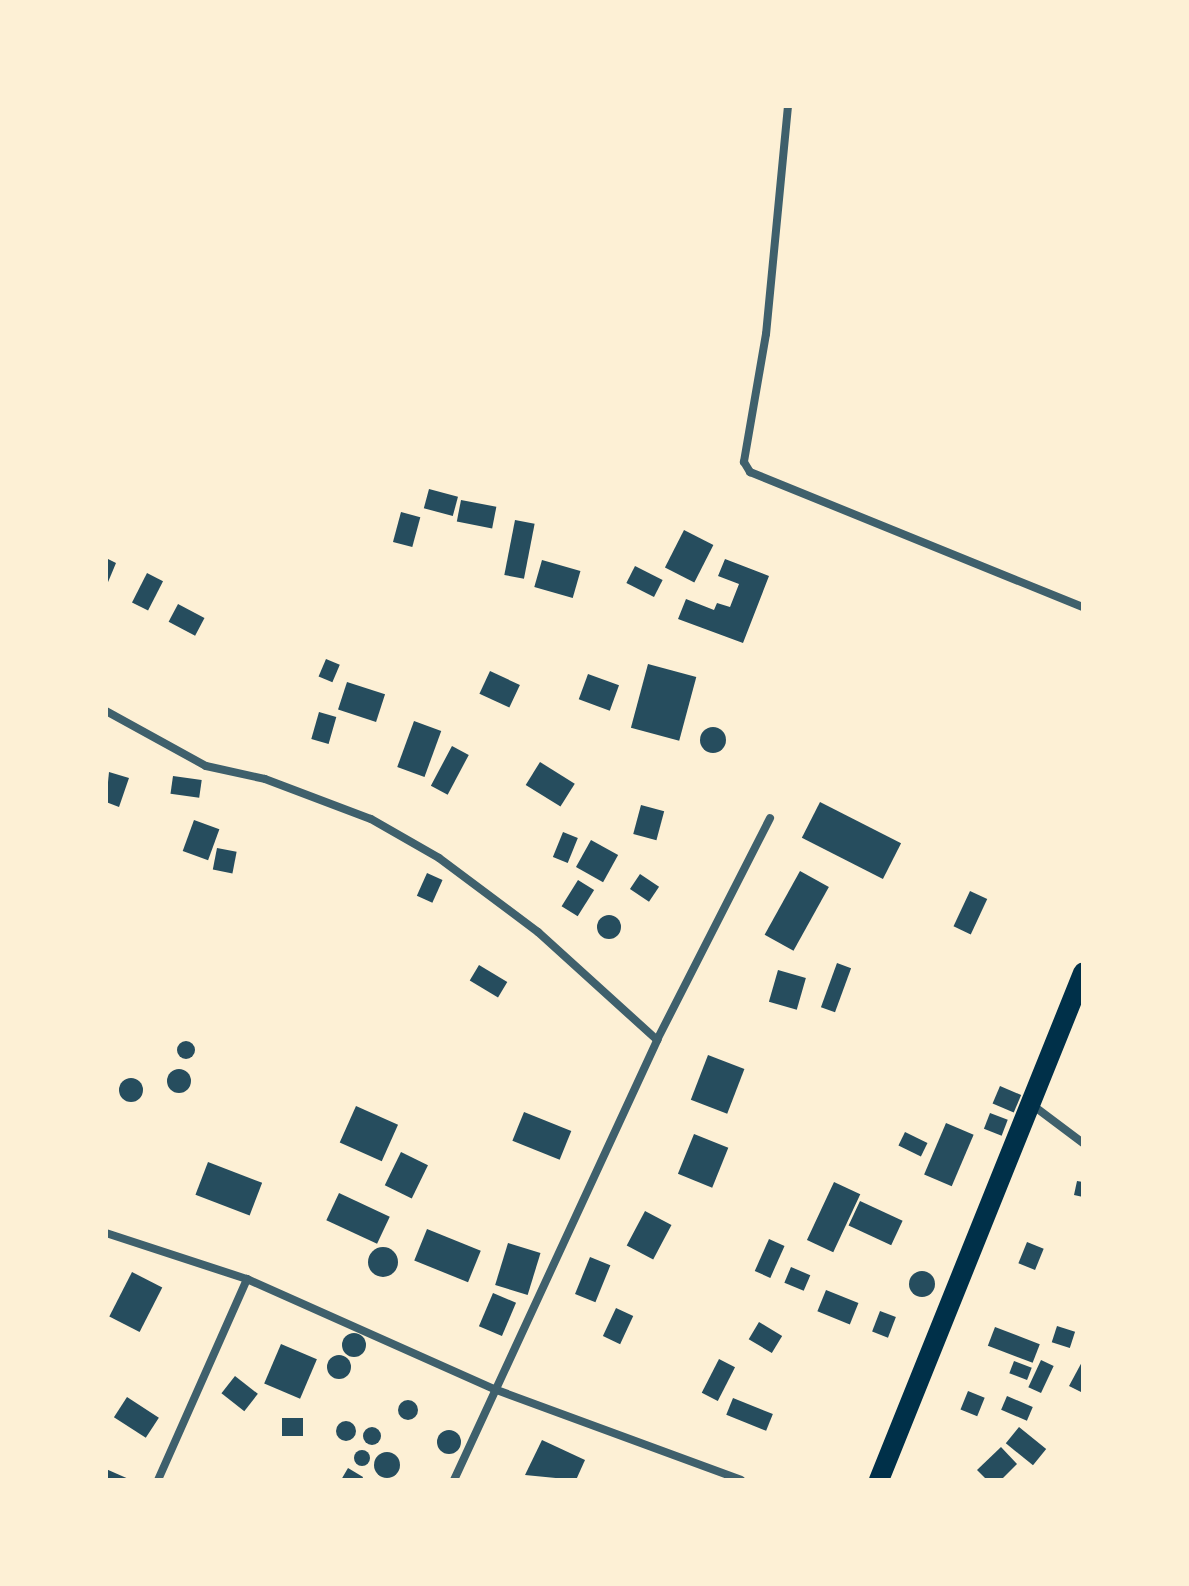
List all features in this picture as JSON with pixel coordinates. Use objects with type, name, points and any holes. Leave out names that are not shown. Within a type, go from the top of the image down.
[{"type":"main road","points":[[879,1480],[1027,1101],[1083,973]]},
{"type":"street","points":[[788,106],[766,334],[744,462],[750,472],[1083,607]]},
{"type":"street","points":[[106,711],[206,766],[265,779],[371,819],[439,858],[538,932],[657,1040]]},
{"type":"street","points":[[454,1480],[657,1040],[770,818]]},
{"type":"street","points":[[1027,1101],[1083,1143]]},
{"type":"street","points":[[106,1233],[247,1279],[494,1389],[741,1480]]},
{"type":"street","points":[[158,1480],[247,1279]]},
{"type":"building","points":[[429,489],[458,497],[453,516],[424,508]]},
{"type":"building","points":[[461,500],[496,507],[492,528],[457,522]]},
{"type":"building","points":[[401,512],[420,517],[412,547],[393,542]]},
{"type":"building","points":[[515,520],[535,524],[524,579],[504,575]]},
{"type":"building","points":[[684,530],[713,545],[694,582],[665,567]]},
{"type":"building","points":[[106,558],[116,563],[106,587]]},
{"type":"building","points":[[725,559],[769,576],[743,643],[678,619],[686,599],[714,610],[717,603],[730,607],[739,584],[718,576]]},
{"type":"building","points":[[542,560],[580,571],[573,598],[534,587]]},
{"type":"building","points":[[635,566],[663,580],[654,597],[626,583]]},
{"type":"building","points":[[147,573],[163,581],[148,611],[132,602]]},
{"type":"building","points":[[178,604],[204,618],[195,636],[169,622]]},
{"type":"building","points":[[326,659],[340,665],[332,682],[319,676]]},
{"type":"building","points":[[648,664],[696,677],[679,741],[631,728]]},
{"type":"building","points":[[490,671],[520,685],[509,708],[479,694]]},
{"type":"building","points":[[588,674],[619,685],[610,711],[579,699]]},
{"type":"building","points":[[347,682],[385,694],[376,722],[338,710]]},
{"type":"building","points":[[319,712],[336,717],[329,744],[311,739]]},
{"type":"building","points":[[414,721],[441,731],[424,777],[397,767]]},
{"type":"building","points":[[713,727],[722,731],[726,740],[722,749],[713,753],[704,749],[700,740],[704,731]]},
{"type":"building","points":[[452,746],[469,755],[448,795],[431,786]]},
{"type":"building","points":[[540,762],[575,784],[560,807],[526,785]]},
{"type":"building","points":[[109,772],[129,778],[119,807],[106,802]]},
{"type":"building","points":[[173,776],[202,780],[199,798],[170,794]]},
{"type":"building","points":[[820,802],[901,843],[883,879],[802,838]]},
{"type":"building","points":[[641,805],[664,811],[656,840],[633,834]]},
{"type":"building","points":[[194,820],[219,829],[208,860],[183,851]]},
{"type":"building","points":[[563,832],[578,838],[568,863],[553,857]]},
{"type":"building","points":[[591,840],[618,855],[603,882],[576,867]]},
{"type":"building","points":[[217,848],[237,852],[232,873],[213,870]]},
{"type":"building","points":[[800,871],[829,887],[793,951],[765,935]]},
{"type":"building","points":[[427,873],[443,880],[432,903],[417,896]]},
{"type":"building","points":[[640,874],[659,887],[649,902],[630,889]]},
{"type":"building","points":[[578,880],[594,890],[578,916],[562,906]]},
{"type":"building","points":[[970,891],[987,899],[971,934],[954,926]]},
{"type":"building","points":[[604,915],[614,915],[621,922],[621,932],[614,939],[604,939],[597,932],[597,922]]},
{"type":"building","points":[[837,963],[851,968],[835,1012],[821,1007]]},
{"type":"building","points":[[479,965],[507,982],[498,997],[470,980]]},
{"type":"building","points":[[778,970],[806,978],[797,1010],[769,1002]]},
{"type":"building","points":[[182,1041],[190,1041],[195,1050],[193,1057],[182,1059],[177,1054],[177,1046]]},
{"type":"building","points":[[708,1055],[744,1069],[727,1114],[691,1100]]},
{"type":"building","points":[[174,1069],[184,1069],[191,1076],[191,1086],[184,1093],[174,1093],[167,1086],[167,1076]]},
{"type":"building","points":[[126,1078],[136,1078],[143,1085],[143,1095],[136,1102],[126,1102],[119,1095],[119,1085]]},
{"type":"building","points":[[1000,1086],[1021,1095],[1014,1112],[993,1103]]},
{"type":"building","points":[[356,1106],[398,1125],[382,1161],[340,1143]]},
{"type":"building","points":[[524,1112],[571,1131],[560,1160],[512,1141]]},
{"type":"building","points":[[990,1113],[1008,1120],[1002,1136],[984,1129]]},
{"type":"building","points":[[946,1123],[974,1135],[952,1186],[924,1175]]},
{"type":"building","points":[[905,1132],[927,1143],[921,1156],[898,1145]]},
{"type":"building","points":[[694,1134],[728,1148],[712,1188],[678,1174]]},
{"type":"building","points":[[401,1152],[428,1165],[412,1198],[385,1185]]},
{"type":"building","points":[[208,1162],[262,1183],[250,1215],[195,1195]]},
{"type":"building","points":[[1077,1181],[1083,1182],[1083,1197],[1074,1195]]},
{"type":"building","points":[[834,1182],[860,1194],[833,1252],[807,1240]]},
{"type":"building","points":[[339,1193],[390,1217],[377,1244],[326,1220]]},
{"type":"building","points":[[860,1201],[903,1221],[891,1245],[849,1225]]},
{"type":"building","points":[[645,1211],[671,1225],[653,1260],[627,1245]]},
{"type":"building","points":[[427,1229],[481,1251],[468,1282],[414,1261]]},
{"type":"building","points":[[769,1239],[785,1246],[770,1278],[755,1271]]},
{"type":"building","points":[[1027,1242],[1044,1249],[1035,1270],[1018,1263]]},
{"type":"building","points":[[508,1243],[541,1253],[528,1295],[495,1285]]},
{"type":"building","points":[[383,1247],[394,1251],[398,1262],[394,1273],[383,1277],[372,1273],[368,1262],[372,1251]]},
{"type":"building","points":[[590,1257],[610,1265],[595,1302],[575,1294]]},
{"type":"building","points":[[791,1267],[810,1275],[804,1291],[784,1283]]},
{"type":"building","points":[[922,1271],[931,1275],[935,1284],[931,1293],[922,1297],[913,1293],[909,1284],[913,1275]]},
{"type":"building","points":[[132,1272],[162,1287],[140,1332],[109,1317]]},
{"type":"building","points":[[826,1290],[858,1303],[850,1324],[817,1311]]},
{"type":"building","points":[[493,1293],[516,1303],[502,1336],[479,1326]]},
{"type":"building","points":[[616,1308],[633,1316],[620,1344],[603,1336]]},
{"type":"building","points":[[880,1311],[896,1317],[888,1338],[872,1332]]},
{"type":"building","points":[[759,1322],[782,1336],[772,1353],[749,1339]]},
{"type":"building","points":[[1057,1326],[1075,1332],[1070,1348],[1052,1342]]},
{"type":"building","points":[[995,1327],[1040,1344],[1033,1363],[988,1346]]},
{"type":"building","points":[[354,1333],[363,1336],[366,1345],[363,1354],[354,1357],[345,1354],[342,1345],[345,1336]]},
{"type":"building","points":[[281,1344],[317,1359],[300,1399],[264,1384]]},
{"type":"building","points":[[339,1355],[348,1358],[351,1367],[348,1376],[339,1379],[330,1376],[327,1367],[330,1358]]},
{"type":"building","points":[[719,1359],[735,1367],[718,1401],[702,1393]]},
{"type":"building","points":[[1041,1360],[1054,1366],[1041,1393],[1028,1387]]},
{"type":"building","points":[[1083,1360],[1083,1393],[1069,1386]]},
{"type":"building","points":[[1014,1361],[1032,1368],[1027,1380],[1009,1373]]},
{"type":"building","points":[[235,1376],[258,1394],[244,1411],[221,1393]]},
{"type":"building","points":[[968,1391],[985,1398],[977,1416],[961,1410]]},
{"type":"building","points":[[1007,1396],[1033,1407],[1027,1421],[1001,1410]]},
{"type":"building","points":[[127,1397],[159,1418],[146,1438],[114,1417]]},
{"type":"building","points":[[733,1398],[773,1414],[766,1431],[726,1415]]},
{"type":"building","points":[[408,1400],[415,1403],[418,1410],[415,1417],[408,1420],[401,1417],[398,1410],[401,1403]]},
{"type":"building","points":[[282,1418],[303,1418],[303,1436],[282,1436]]},
{"type":"building","points":[[346,1421],[353,1424],[356,1431],[353,1438],[346,1441],[339,1438],[336,1431],[339,1424]]},
{"type":"building","points":[[372,1427],[381,1436],[372,1445],[363,1436]]},
{"type":"building","points":[[1019,1427],[1046,1449],[1033,1465],[1006,1443]]},
{"type":"building","points":[[444,1430],[454,1430],[461,1437],[461,1447],[454,1454],[444,1454],[437,1447],[437,1437]]},
{"type":"building","points":[[542,1440],[585,1460],[576,1480],[525,1475]]},
{"type":"building","points":[[1001,1447],[1017,1464],[1001,1480],[987,1480],[977,1470]]},
{"type":"building","points":[[359,1450],[365,1450],[370,1458],[368,1464],[359,1466],[354,1461],[354,1455]]},
{"type":"building","points":[[387,1452],[396,1456],[400,1465],[396,1474],[387,1478],[378,1474],[374,1465],[378,1456]]},
{"type":"building","points":[[348,1468],[363,1477],[362,1480],[341,1480]]},
{"type":"building","points":[[106,1469],[131,1480],[106,1480]]}]
